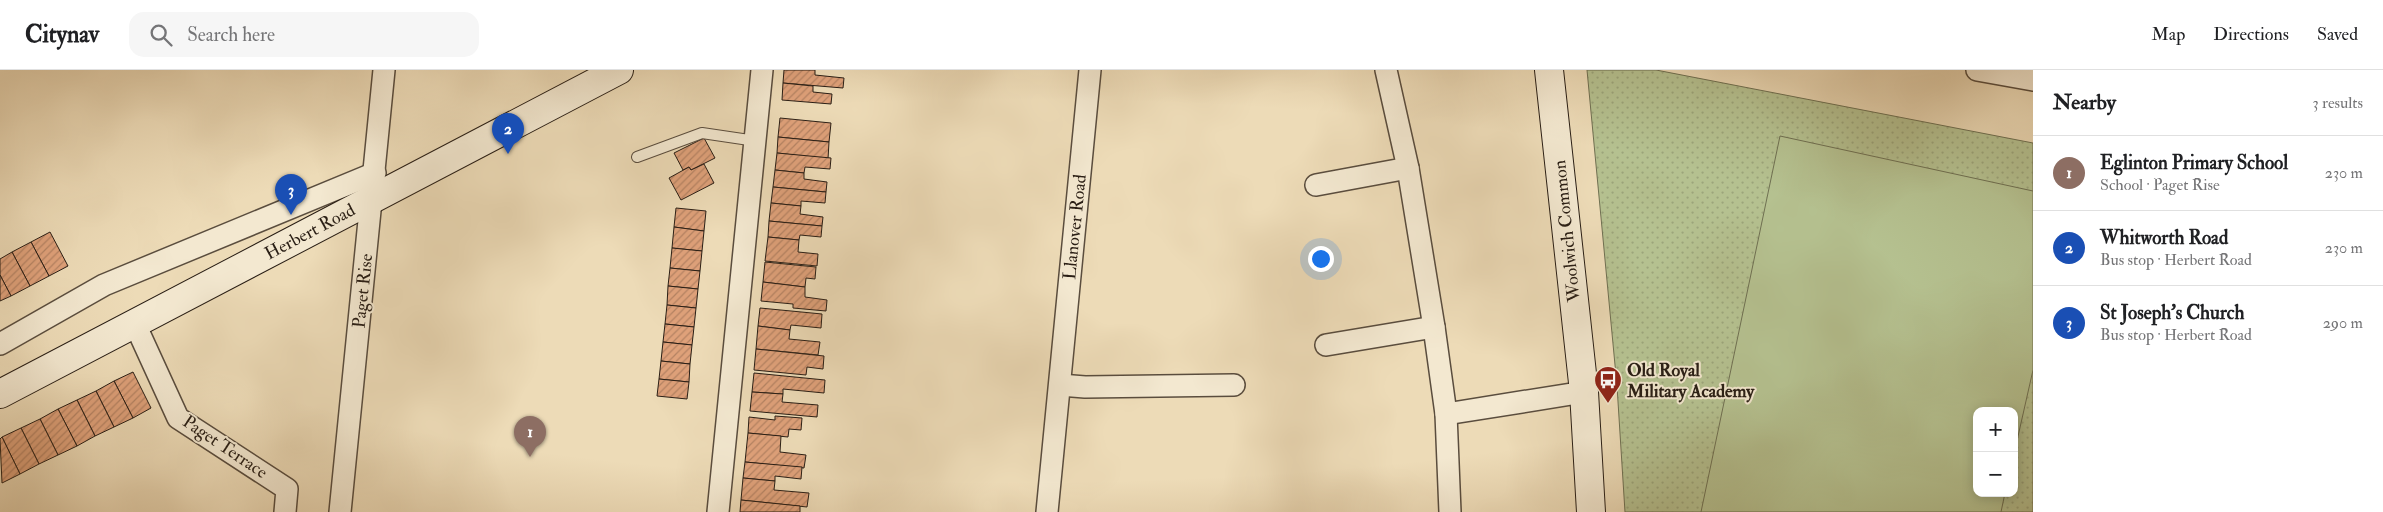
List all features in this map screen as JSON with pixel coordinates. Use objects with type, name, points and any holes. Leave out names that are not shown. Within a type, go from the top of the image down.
[{"type":"street","name":"Paget Rise","points":[[340,512],[374,186],[384,70]]},
{"type":"street","name":"Herbert Road","points":[[0,394],[135,324],[374,186],[619,70]]},
{"type":"street","points":[[718,512],[762,70]]},
{"type":"street","name":"Llanover Road","points":[[1047,512],[1090,70]]},
{"type":"street","points":[[1386,70],[1408,168],[1434,327],[1446,414],[1450,512]]},
{"type":"street","name":"Woolwich Common","points":[[1549,70],[1584,392],[1591,512]]},
{"type":"street","points":[[1976,70],[2033,80]]},
{"type":"street","points":[[1316,185],[1408,168]]},
{"type":"street","name":"Herbert Road","points":[[0,344],[104,285],[374,186]]},
{"type":"street","name":"Paget Terrace","points":[[135,324],[178,418],[287,489],[285,512]]},
{"type":"street","points":[[1326,345],[1434,327]]},
{"type":"street","points":[[1060,385],[1085,387],[1234,385]]},
{"type":"street","points":[[1446,414],[1584,392]]},
{"type":"lane","points":[[638,157],[702,133],[756,140]]},
{"type":"green space","points":[[1587,70],[1656,70],[2033,143],[2033,512],[1625,512],[1617,386]]},
{"type":"green space","points":[[1780,136],[2033,191],[2033,370],[2018,436],[2018,407],[1973,407],[1973,497],[2004,497],[2001,512],[1701,512]]},
{"type":"building","points":[[784,70],[815,70],[815,75],[844,78],[843,88],[783,83]]},
{"type":"building","points":[[783,83],[813,86],[813,92],[832,94],[831,104],[782,100]]},
{"type":"building","points":[[780,118],[831,123],[829,142],[778,137]]},
{"type":"building","points":[[778,137],[829,142],[828,159],[777,153]]},
{"type":"building","points":[[704,138],[715,158],[691,170],[689,167],[683,170],[674,153]]},
{"type":"building","points":[[777,153],[831,158],[830,169],[805,167],[804,173],[775,170]]},
{"type":"building","points":[[704,164],[714,183],[681,200],[669,178],[689,167],[691,170]]},
{"type":"building","points":[[775,170],[804,173],[804,179],[827,182],[826,192],[773,187]]},
{"type":"building","points":[[773,187],[826,192],[825,203],[801,201],[801,206],[771,203]]},
{"type":"building","points":[[771,203],[801,206],[800,214],[823,217],[822,226],[769,221]]},
{"type":"building","points":[[676,208],[706,211],[704,231],[674,227]]},
{"type":"building","points":[[769,221],[822,226],[821,237],[800,235],[799,240],[768,237]]},
{"type":"building","points":[[674,227],[704,231],[702,251],[672,248]]},
{"type":"building","points":[[50,232],[68,266],[49,276],[31,242]]},
{"type":"building","points":[[768,237],[799,240],[798,252],[818,254],[817,266],[765,261]]},
{"type":"building","points":[[31,242],[49,276],[30,286],[12,252]]},
{"type":"building","points":[[672,248],[702,251],[700,271],[670,268]]},
{"type":"building","points":[[12,252],[30,286],[11,296],[0,275],[0,259]]},
{"type":"building","points":[[765,262],[816,267],[815,279],[806,278],[805,287],[763,282]]},
{"type":"building","points":[[670,268],[700,271],[698,289],[668,286]]},
{"type":"building","points":[[0,275],[11,296],[0,301]]},
{"type":"building","points":[[763,282],[805,287],[805,297],[827,300],[826,311],[793,308],[793,304],[761,301]]},
{"type":"building","points":[[668,286],[698,289],[696,308],[667,305]]},
{"type":"building","points":[[667,305],[696,308],[694,327],[665,324]]},
{"type":"building","points":[[760,308],[822,314],[821,328],[791,325],[790,330],[758,326]]},
{"type":"building","points":[[665,324],[694,327],[692,345],[663,342]]},
{"type":"building","points":[[758,326],[790,330],[789,339],[820,342],[818,355],[756,349]]},
{"type":"building","points":[[663,342],[692,345],[690,364],[661,361]]},
{"type":"building","points":[[756,349],[824,356],[823,369],[807,367],[806,375],[754,370]]},
{"type":"building","points":[[661,361],[690,364],[689,382],[659,379]]},
{"type":"building","points":[[133,372],[151,408],[133,418],[114,381]]},
{"type":"building","points":[[754,373],[825,380],[824,393],[783,389],[783,394],[752,392]]},
{"type":"building","points":[[659,379],[689,382],[687,399],[657,396]]},
{"type":"building","points":[[114,381],[133,418],[114,427],[96,391]]},
{"type":"building","points":[[96,391],[114,427],[95,436],[77,400]]},
{"type":"building","points":[[752,392],[783,394],[782,402],[818,405],[817,417],[750,411]]},
{"type":"building","points":[[77,400],[95,436],[77,446],[58,409]]},
{"type":"building","points":[[58,409],[77,446],[58,455],[40,419]]},
{"type":"building","points":[[775,416],[802,418],[801,430],[789,429],[788,437],[748,433],[749,417],[775,420]]},
{"type":"building","points":[[40,419],[58,455],[39,464],[21,428]]},
{"type":"building","points":[[21,428],[39,464],[20,474],[2,437]]},
{"type":"building","points":[[748,433],[781,436],[780,452],[806,455],[804,468],[745,462]]},
{"type":"building","points":[[2,437],[20,474],[2,483],[0,439]]},
{"type":"building","points":[[745,462],[802,467],[801,479],[775,476],[775,481],[743,478]]},
{"type":"building","points":[[743,478],[775,481],[774,490],[809,493],[807,507],[741,500]]},
{"type":"building","points":[[741,500],[800,506],[800,512],[740,512]]},
{"type":"place","name":"Whitworth Road","points":[[508,154]]},
{"type":"place","name":"St Joseph's Church","points":[[291,215]]},
{"type":"place","name":"Old Royal Military Academy","points":[[1608,404]]},
{"type":"place","name":"Eglinton Primary School","points":[[530,457]]}]
